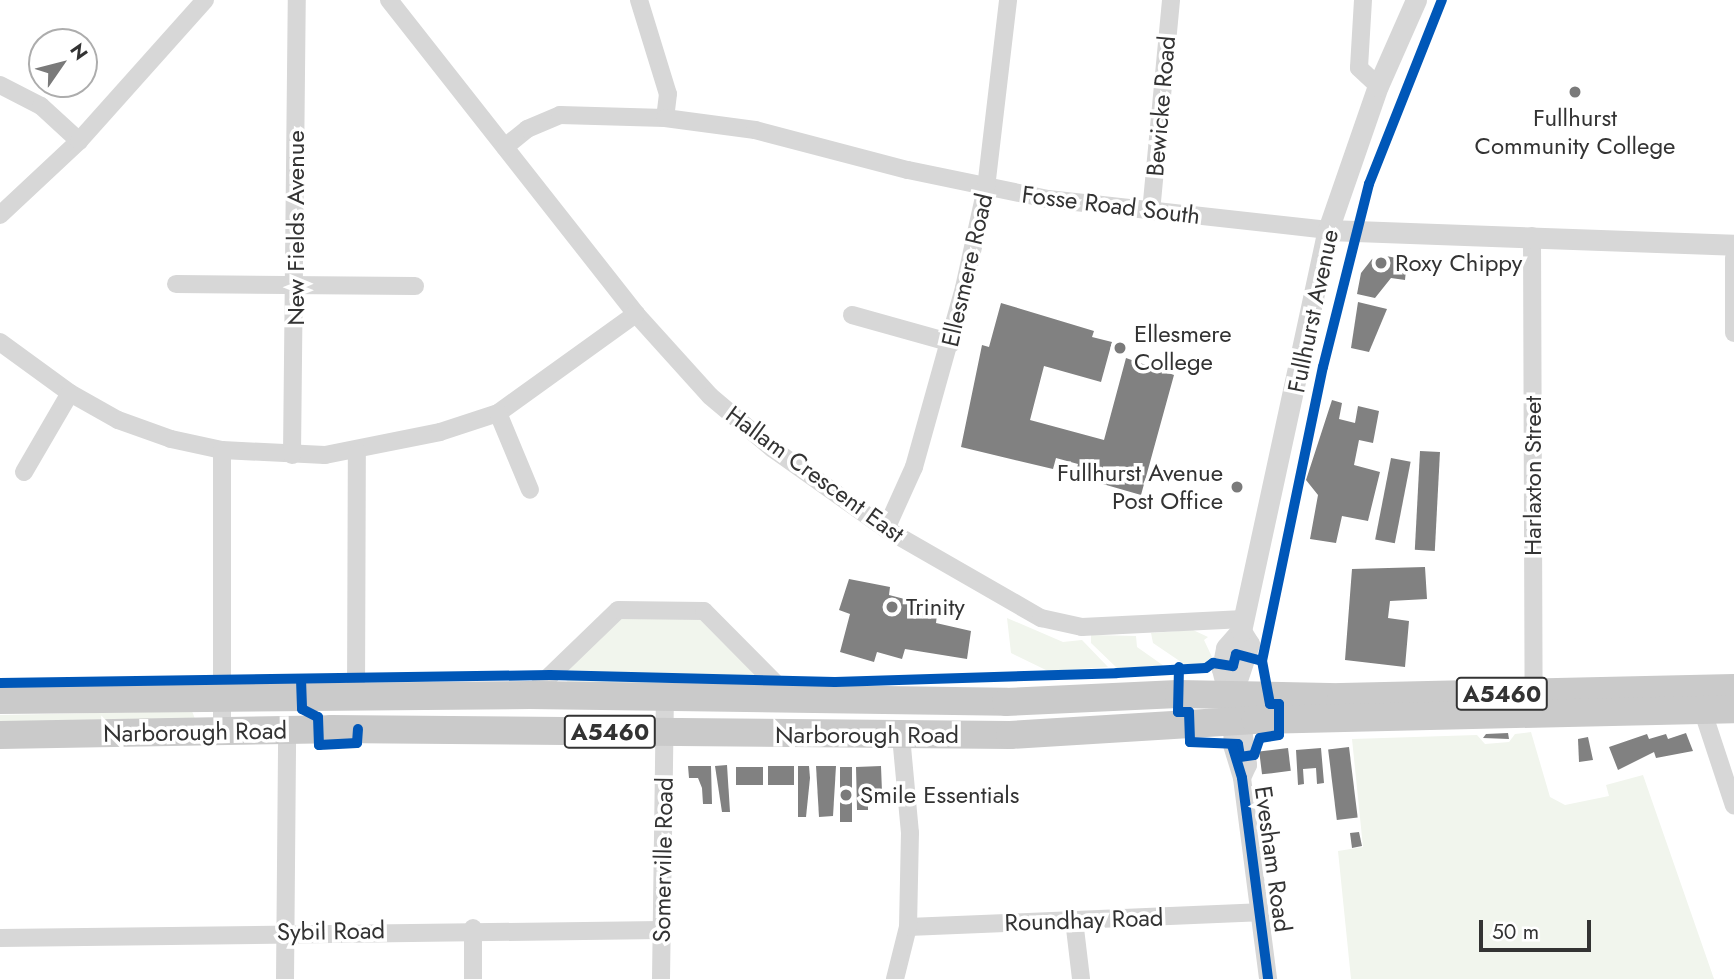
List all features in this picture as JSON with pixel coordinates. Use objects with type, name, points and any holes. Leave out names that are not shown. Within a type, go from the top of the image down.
[{"type":"main road","name":"Narborough Road","points":[[0,701],[530,695],[1232,708],[1699,699],[1734,688]]},
{"type":"main road","name":"Narborough Road","points":[[1699,699],[1734,709]]},
{"type":"main road","name":"Narborough Road","points":[[0,735],[287,730],[901,737],[1232,708]]},
{"type":"street","points":[[0,215],[79,141],[205,0]]},
{"type":"street","name":"New Fields Avenue","points":[[292,455],[296,285],[297,0]]},
{"type":"street","name":"Hallam Crescent East","points":[[389,0],[636,314],[710,396],[773,449],[886,529],[1041,618],[1082,627],[1201,622],[1243,625]]},
{"type":"street","points":[[639,0],[668,94],[665,118]]},
{"type":"street","name":"Ellesmere Road","points":[[886,529],[904,497],[952,343],[986,188],[1008,0]]},
{"type":"street","name":"Bewicke Road","points":[[1151,212],[1171,0]]},
{"type":"street","points":[[1363,0],[1359,68],[1378,86]]},
{"type":"street","name":"Fullhurst Avenue","points":[[1226,648],[1243,625],[1328,230],[1378,86],[1416,0]]},
{"type":"street","points":[[0,85],[41,106],[79,141]]},
{"type":"street","name":"Fosse Road South","points":[[505,148],[527,129],[559,115],[665,118],[755,130],[986,188],[1151,212],[1328,230],[1734,245]]},
{"type":"street","name":"Harlaxton Street","points":[[1532,236],[1535,704]]},
{"type":"street","points":[[1734,258],[1734,333]]},
{"type":"street","points":[[176,284],[415,286]]},
{"type":"street","points":[[0,342],[70,393],[118,420],[222,450],[292,455],[357,453],[498,413],[636,314]]},
{"type":"street","points":[[852,316],[952,343]]},
{"type":"street","points":[[24,472],[70,393]]},
{"type":"street","points":[[498,413],[530,490]]},
{"type":"street","points":[[222,450],[222,732]]},
{"type":"street","points":[[356,697],[357,453]]},
{"type":"street","name":"Narborough Road","points":[[530,695],[618,610],[704,611],[792,700]]},
{"type":"street","points":[[1201,622],[1226,648],[1222,668],[1232,708]]},
{"type":"street","name":"Fullhurst Avenue","points":[[1232,708],[1249,644],[1243,625]]},
{"type":"street","name":"Somerville Road","points":[[661,979],[665,699]]},
{"type":"street","points":[[1699,699],[1734,806]]},
{"type":"street","name":"Evesham Road","points":[[1232,708],[1234,761],[1242,778],[1268,979]]},
{"type":"street","points":[[285,979],[287,730]]},
{"type":"street","points":[[895,979],[908,927],[910,834],[901,737]]},
{"type":"street","name":"Roundhay Road","points":[[908,927],[1259,912]]},
{"type":"street","points":[[1074,920],[1082,979]]},
{"type":"street","points":[[473,928],[473,979]]},
{"type":"street","name":"Sybil Road","points":[[0,939],[473,928],[661,930]]},
{"type":"shaded area","points":[[1007,618],[1063,642],[1082,640],[1108,667],[1048,671],[1011,653]]},
{"type":"shaded area","points":[[621,619],[704,619],[761,676],[757,686],[569,684],[562,674]]},
{"type":"shaded area","points":[[1193,630],[1208,637],[1204,640],[1212,657],[1205,664],[1184,664],[1153,643],[1151,633]]},
{"type":"shaded area","points":[[1091,635],[1136,636],[1137,647],[1164,666],[1117,668],[1091,643]]},
{"type":"shaded area","points":[[192,711],[195,719],[0,727],[0,715]]},
{"type":"shaded area","points":[[1531,732],[1550,797],[1565,805],[1609,796],[1606,785],[1643,775],[1714,979],[1351,979],[1338,851],[1363,847],[1352,739],[1477,735],[1485,744],[1509,742],[1515,734]]},
{"type":"building","points":[[1386,256],[1407,260],[1405,280],[1391,278],[1375,298],[1357,294],[1361,273],[1372,259]]},
{"type":"building","points":[[1358,302],[1387,309],[1369,352],[1351,348]]},
{"type":"building","points":[[1001,303],[1094,331],[1092,337],[1112,342],[1101,382],[1044,366],[1030,420],[1104,440],[1126,358],[1174,375],[1141,495],[1075,476],[1078,464],[1056,458],[1053,469],[961,447],[982,345],[989,347]]},
{"type":"building","points":[[1332,400],[1342,403],[1339,419],[1355,423],[1358,406],[1379,411],[1373,443],[1359,440],[1354,465],[1380,472],[1368,521],[1342,516],[1336,543],[1310,539],[1318,495],[1306,480]]},
{"type":"building","points":[[1420,451],[1440,452],[1435,551],[1415,550]]},
{"type":"building","points":[[1391,458],[1411,462],[1395,543],[1375,539]]},
{"type":"building","points":[[1425,567],[1427,599],[1390,601],[1388,618],[1409,621],[1405,667],[1345,660],[1352,569]]},
{"type":"building","points":[[849,579],[890,587],[889,595],[920,603],[918,611],[937,615],[936,623],[971,631],[967,659],[905,649],[902,659],[877,652],[874,662],[840,652],[850,614],[839,610]]},
{"type":"building","points":[[1508,733],[1509,739],[1483,738],[1486,734]]},
{"type":"building","points":[[1686,733],[1693,751],[1656,758],[1654,752],[1618,770],[1609,747],[1647,734],[1649,739],[1666,734],[1668,739]]},
{"type":"building","points":[[1588,737],[1593,760],[1579,762],[1578,739]]},
{"type":"building","points":[[1349,747],[1358,817],[1337,820],[1328,750]]},
{"type":"building","points":[[1288,748],[1291,771],[1262,774],[1259,752]]},
{"type":"building","points":[[1321,748],[1324,783],[1317,784],[1316,768],[1303,769],[1304,784],[1298,785],[1296,750]]},
{"type":"building","points":[[727,765],[730,812],[722,812],[715,766]]},
{"type":"building","points":[[688,766],[711,766],[712,804],[703,804],[702,788],[698,778],[689,778]]},
{"type":"building","points":[[768,766],[794,766],[794,785],[768,785]]},
{"type":"building","points":[[798,766],[809,766],[806,817],[798,817]]},
{"type":"building","points":[[816,766],[836,766],[833,816],[819,817]]},
{"type":"building","points":[[881,766],[882,792],[868,793],[868,810],[857,810],[856,767]]},
{"type":"building","points":[[736,767],[763,767],[763,785],[736,785]]},
{"type":"building","name":"Smile Essentials","points":[[840,767],[852,767],[852,822],[840,822]]},
{"type":"building","points":[[1359,832],[1362,846],[1352,848],[1350,833]]},
{"type":"cycle path","points":[[1179,667],[1178,712],[1189,712],[1190,742],[1238,744],[1240,757],[1254,755],[1260,738],[1279,735],[1279,704],[1270,704],[1262,661],[1323,367],[1369,184],[1442,0]]},
{"type":"cycle path","points":[[0,683],[550,675],[835,682],[1206,668],[1213,663],[1233,666],[1236,654],[1262,661]]},
{"type":"cycle path","points":[[301,679],[302,709],[318,717],[319,745],[357,743],[358,729]]},
{"type":"cycle path","points":[[1232,745],[1242,778],[1268,979]]},
{"type":"place","name":"Fullhurst Community College","points":[[1575,92]]},
{"type":"place","name":"Roxy Chippy","points":[[1381,263]]},
{"type":"place","name":"Ellesmere College","points":[[1120,348]]},
{"type":"place","name":"Fullhurst Avenue Post Office","points":[[1237,487]]},
{"type":"place","name":"Trinity","points":[[892,607]]},
{"type":"place","name":"Smile Essentials","points":[[846,795]]}]
